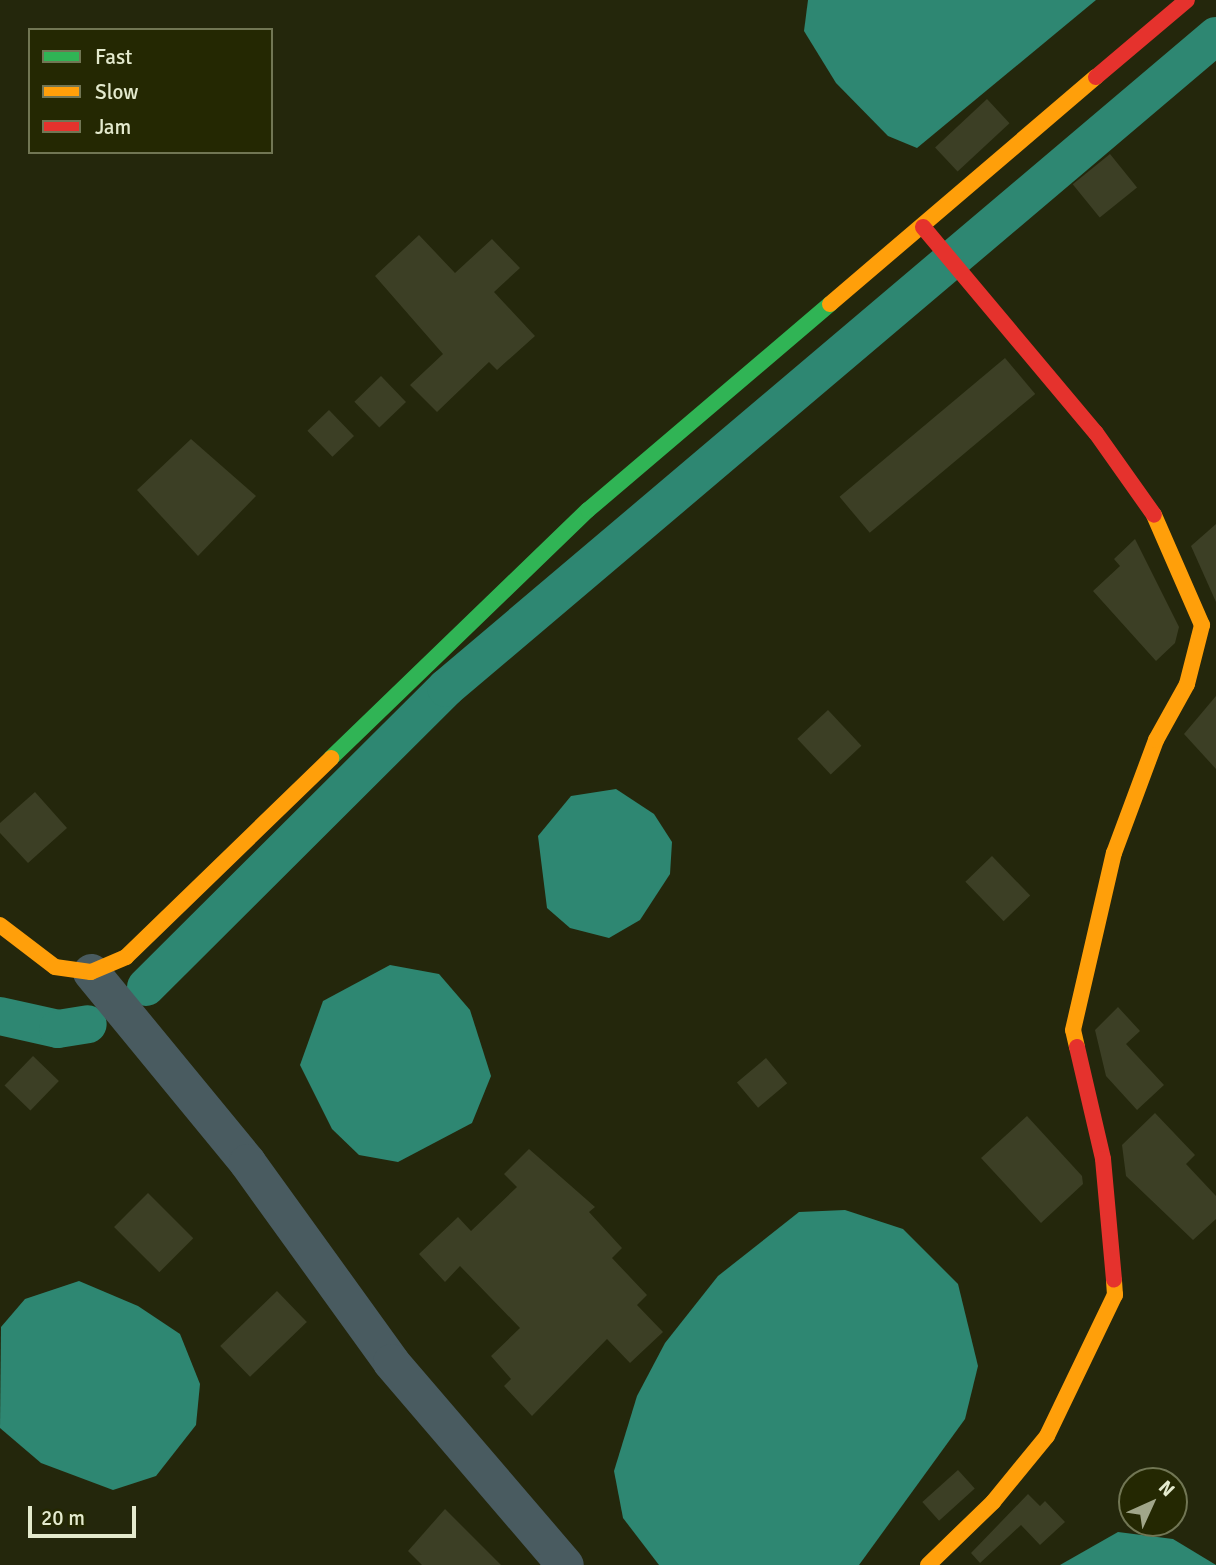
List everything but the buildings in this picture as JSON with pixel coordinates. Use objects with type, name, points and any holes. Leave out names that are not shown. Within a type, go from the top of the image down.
[{"type":"street","points":[[0,925],[55,967],[91,972],[125,957],[161,926],[588,510],[1187,0]]},
{"type":"street","points":[[923,226],[1096,433],[1146,503],[1186,580],[1202,625],[1187,684],[1156,740],[1114,853],[1073,1030],[1103,1159],[1115,1295],[1047,1436],[993,1502],[928,1565]]},
{"type":"street","points":[[91,972],[247,1162],[391,1362],[565,1565]]},
{"type":"water","points":[[808,0],[1096,0],[917,148],[888,136],[836,83],[804,31]]},
{"type":"water","points":[[616,789],[654,814],[672,842],[670,874],[640,920],[609,938],[570,928],[547,908],[538,836],[571,796]]},
{"type":"water","points":[[390,965],[439,974],[470,1010],[491,1076],[472,1123],[398,1162],[359,1155],[332,1129],[300,1065],[323,1001]]},
{"type":"water","points":[[845,1210],[903,1229],[958,1284],[978,1366],[965,1419],[859,1565],[659,1565],[623,1518],[614,1471],[637,1396],[665,1343],[718,1276],[799,1212]]},
{"type":"water","points":[[79,1281],[138,1306],[180,1334],[200,1384],[196,1425],[156,1476],[113,1490],[41,1463],[0,1428],[1,1327],[25,1299]]},
{"type":"water","points":[[1118,1532],[1118,1537],[1173,1539],[1216,1565],[1060,1565]]},
{"type":"waterway","points":[[146,987],[446,688],[1216,36]]},
{"type":"waterway","points":[[0,1016],[58,1029],[88,1024]]},
{"type":"traffic: fast","points":[[331,758],[588,510],[830,304]]},
{"type":"traffic: slow","points":[[830,304],[1096,77]]},
{"type":"traffic: slow","points":[[1077,1047],[1073,1030],[1114,853],[1156,740],[1187,684],[1202,625],[1154,515]]},
{"type":"traffic: slow","points":[[0,925],[55,967],[91,972],[126,957],[331,758]]},
{"type":"traffic: slow","points":[[928,1565],[993,1502],[1047,1436],[1115,1295],[1114,1280]]},
{"type":"traffic: jam","points":[[1096,77],[1187,0]]},
{"type":"traffic: jam","points":[[923,227],[1096,433],[1154,515]]},
{"type":"traffic: jam","points":[[1077,1047],[1103,1159],[1114,1280]]}]
